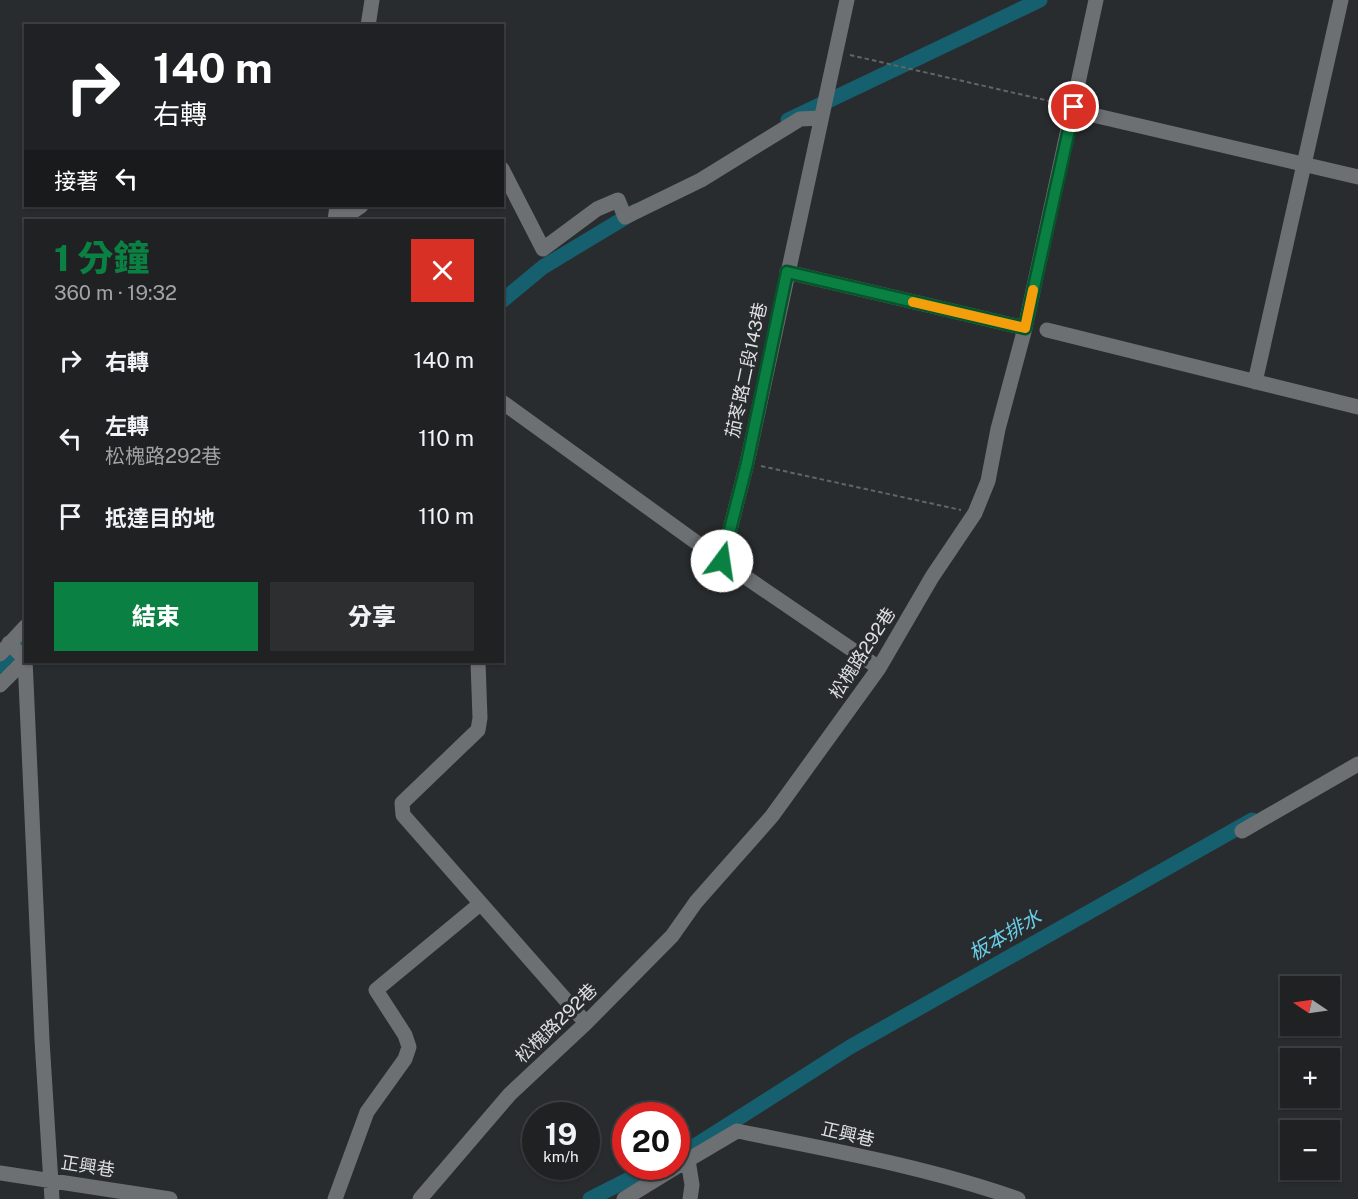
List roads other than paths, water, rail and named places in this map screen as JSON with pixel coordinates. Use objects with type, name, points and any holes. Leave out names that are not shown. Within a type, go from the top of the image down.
[{"type":"lane","points":[[368,24],[372,0]]},
{"type":"lane","name":"茄苳路二段143巷","points":[[722,561],[747,463],[847,0]]},
{"type":"lane","name":"松槐路292巷","points":[[420,1199],[510,1094],[586,1023],[672,936],[696,902],[772,816],[879,668],[932,577],[975,513],[988,481],[998,429],[1025,328],[1096,0]]},
{"type":"lane","points":[[1255,382],[1341,0]]},
{"type":"lane","points":[[1093,115],[1358,177]]},
{"type":"lane","points":[[504,173],[543,249],[597,209],[618,200],[625,217],[701,180],[800,118],[821,118]]},
{"type":"lane","points":[[342,219],[360,207]]},
{"type":"lane","points":[[787,272],[1025,328]]},
{"type":"lane","points":[[1047,330],[1358,407]]},
{"type":"lane","points":[[504,403],[722,561],[879,668]]},
{"type":"lane","points":[[24,628],[5,648],[24,658]]},
{"type":"lane","points":[[0,686],[24,660]]},
{"type":"lane","points":[[25,663],[52,1199]]},
{"type":"lane","points":[[478,663],[480,718],[478,730],[402,803],[403,815],[586,1023]]},
{"type":"lane","points":[[1242,831],[1358,764]]},
{"type":"lane","points":[[335,1199],[367,1112],[405,1059],[409,1047],[405,1035],[376,990],[480,904]]},
{"type":"lane","name":"正興巷","points":[[690,1158],[737,1131],[840,1151],[982,1193],[1018,1199]]},
{"type":"lane","name":"正興巷","points":[[0,1173],[170,1199]]},
{"type":"lane","name":"正興巷","points":[[624,1199],[654,1180]]},
{"type":"lane","points":[[689,1180],[692,1185],[690,1199]]},
{"type":"waterway","points":[[788,120],[1040,0]]},
{"type":"waterway","points":[[504,299],[543,267],[636,211]]},
{"type":"waterway","points":[[0,670],[24,644]]},
{"type":"waterway","name":"板本排水","points":[[690,1148],[850,1047],[1252,820]]},
{"type":"waterway","name":"板本排水","points":[[590,1199],[627,1180]]}]
